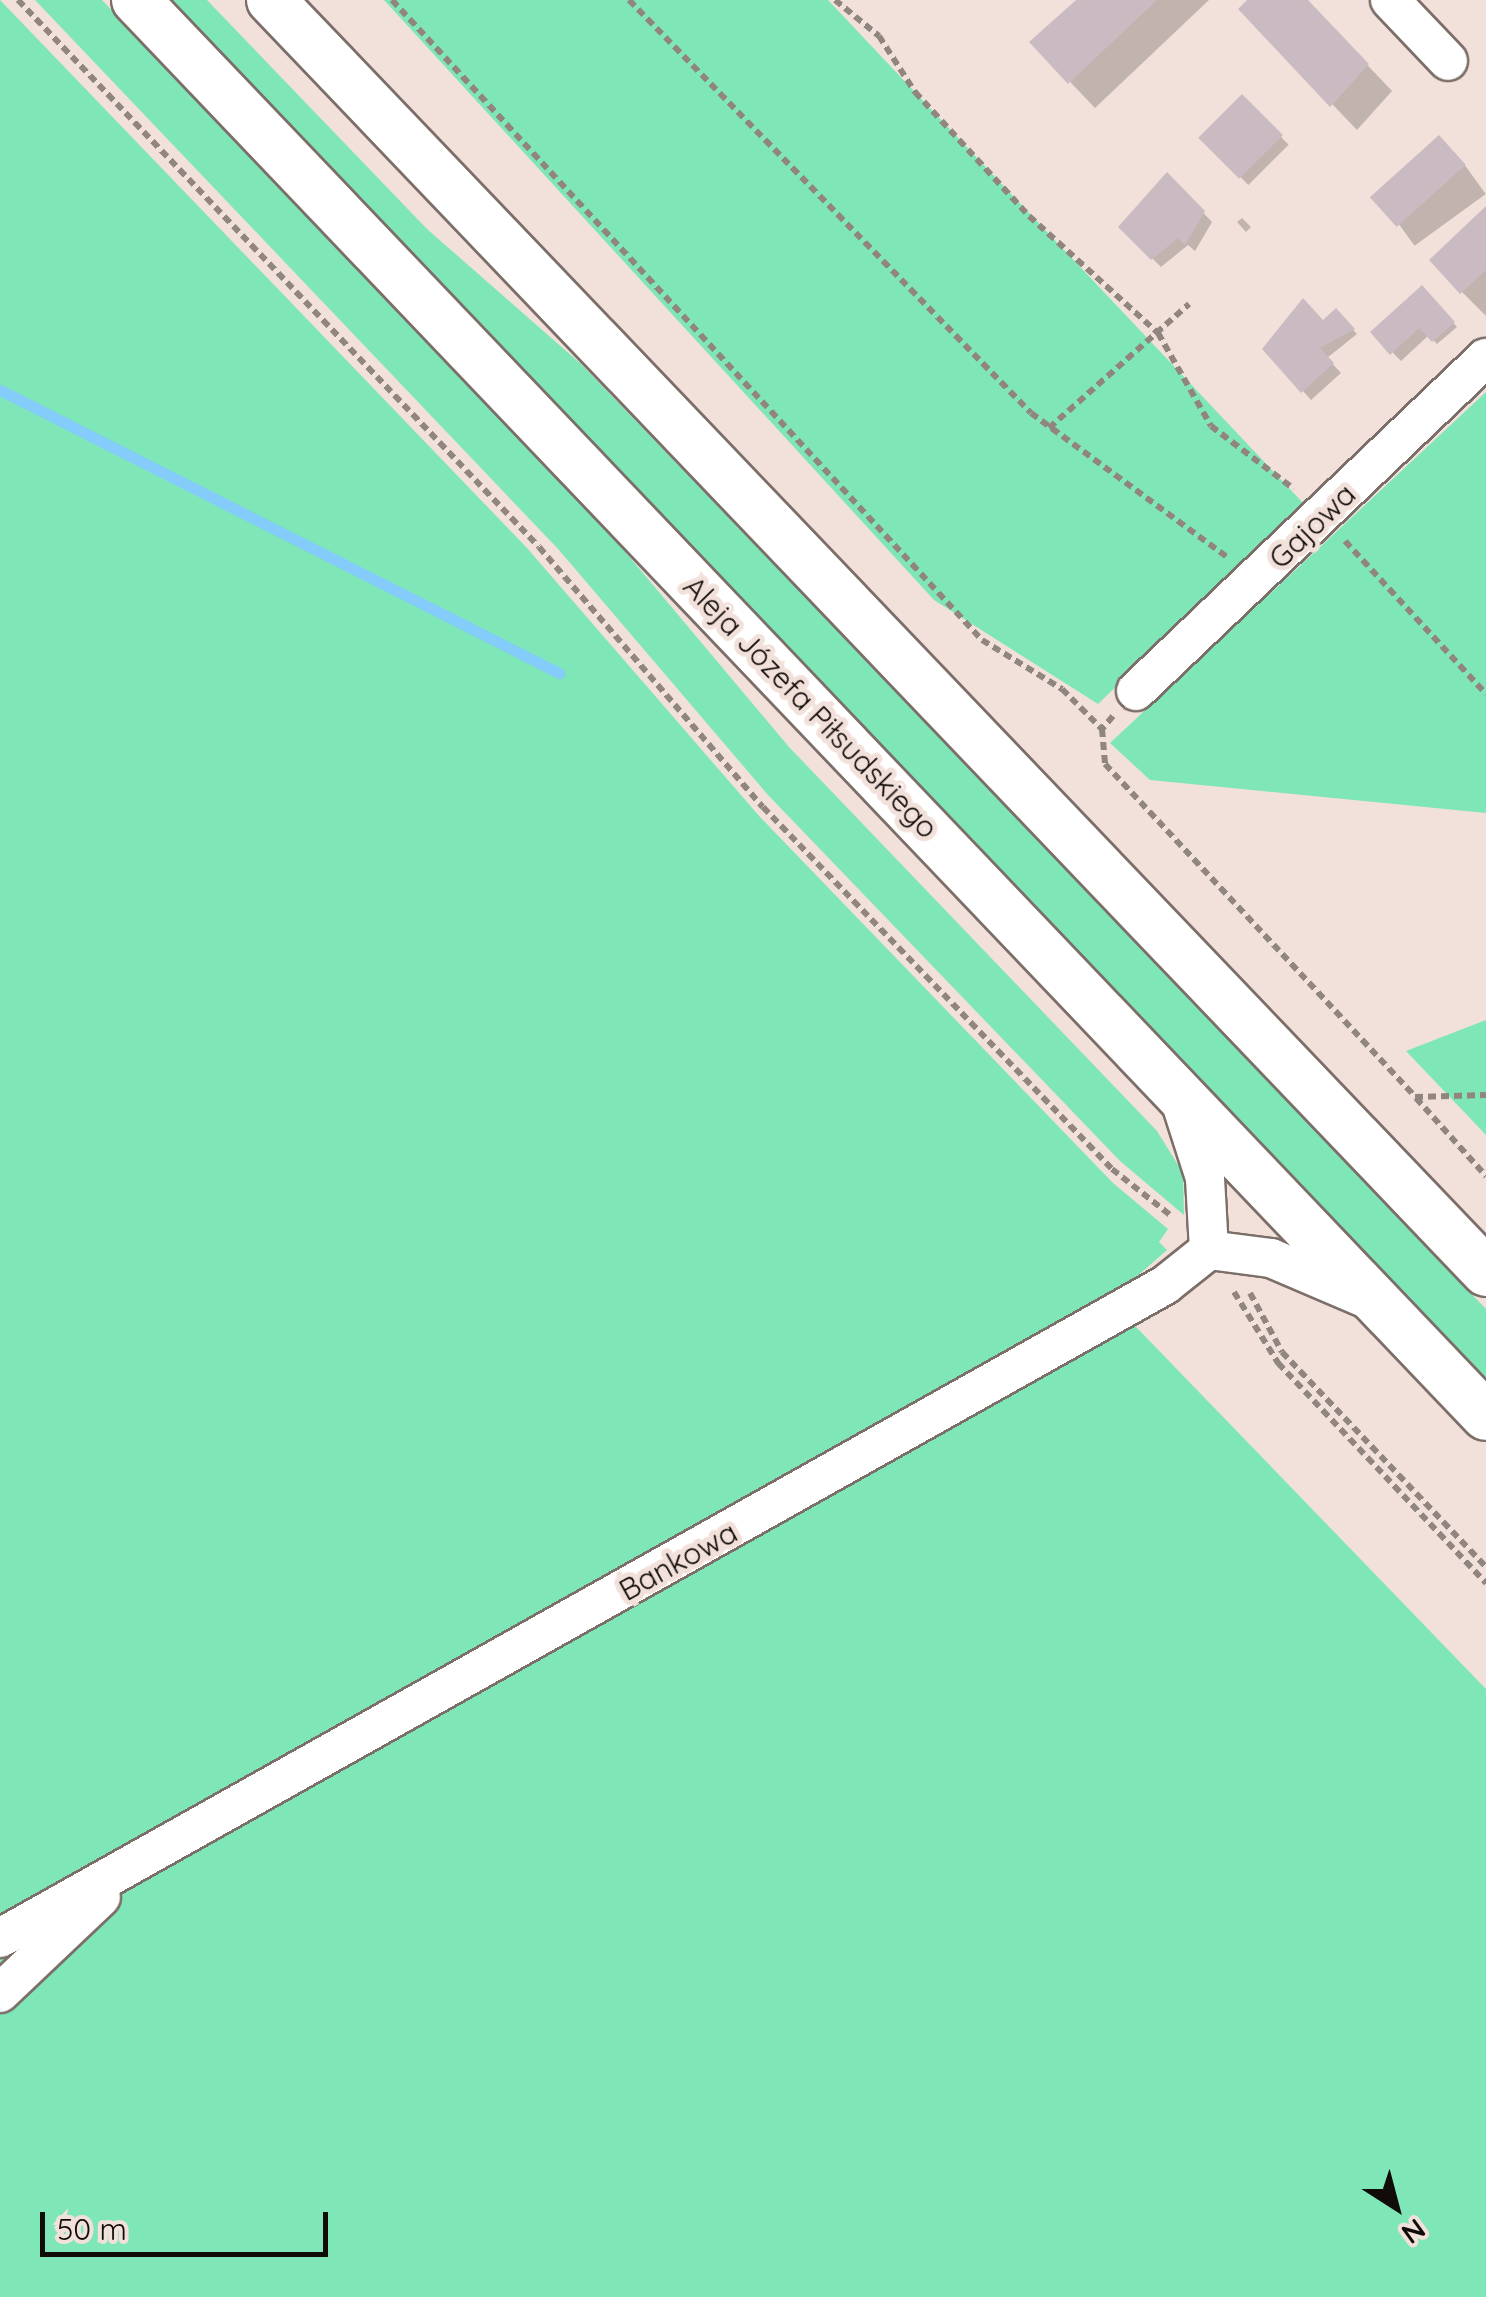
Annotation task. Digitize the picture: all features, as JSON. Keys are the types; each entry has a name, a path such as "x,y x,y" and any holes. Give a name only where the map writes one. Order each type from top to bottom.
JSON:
{"main road":[{"name":"Aleja Józefa Piłsudskiego","path":"136,0 1486,1416"},
{"path":"271,0 1486,1272"}],"street":[{"path":"1390,0 1448,61"},
{"name":"Gajowa","path":"1136,691 1486,358"},
{"path":"1176,1089 1205,1178 1202,1256 1271,1258 1383,1306"},
{"name":"Bankowa","path":"0,1938 1106,1324 1202,1256"},
{"name":"Bankowa","path":"0,1993 139,1861"}],"path":[{"path":"18,0 539,547 763,807 1112,1169 1167,1213 1246,1303 1278,1363 1486,1583"},
{"path":"392,0 982,640 1062,688 1102,728 1105,764 1486,1176"},
{"path":"629,0 1049,428 1204,534 1252,583"},
{"path":"834,0 879,36 915,92 1028,216 1158,334 1212,426 1267,462 1486,694"},
{"path":"1049,428 1189,304"},
{"path":"1102,728 1136,691"},
{"path":"1415,1097 1486,1095"},
{"path":"1167,1213 1169,1234 1256,1299 1282,1352 1486,1567"}],"green space":[{"path":"0,0 527,548 760,817 1113,1183 1168,1229 1159,1242 1167,1250 1110,1300 1486,1689 1486,2297 0,2297"},
{"path":"35,0 102,0 596,517 789,747 1157,1131 1183,1173 1184,1215 1120,1161 768,795 559,550"},
{"path":"168,0 207,0 427,229 581,364 818,610 1486,1309 1486,1378"},
{"path":"384,0 828,0 1305,505 1098,704 934,600"},
{"path":"1486,392 1486,813 1150,780 1110,743"},
{"path":"1486,1020 1486,1135 1406,1051"}],"building":[{"path":"1076,0 1157,0 1068,84 1029,42"},
{"path":"1247,0 1308,0 1369,64 1330,107 1238,9"},
{"path":"1242,94 1283,135 1239,179 1198,138"},
{"path":"1439,135 1466,165 1397,227 1370,197"},
{"path":"1167,172 1205,211 1185,245 1178,238 1151,260 1118,227"},
{"path":"1486,206 1486,270 1460,294 1429,260"},
{"path":"1422,285 1455,322 1432,342 1419,328 1390,355 1370,332"},
{"path":"1303,298 1323,320 1336,308 1355,329 1320,348 1334,363 1301,393 1262,349"}],"waterway":[{"path":"0,390 559,673"}]}
